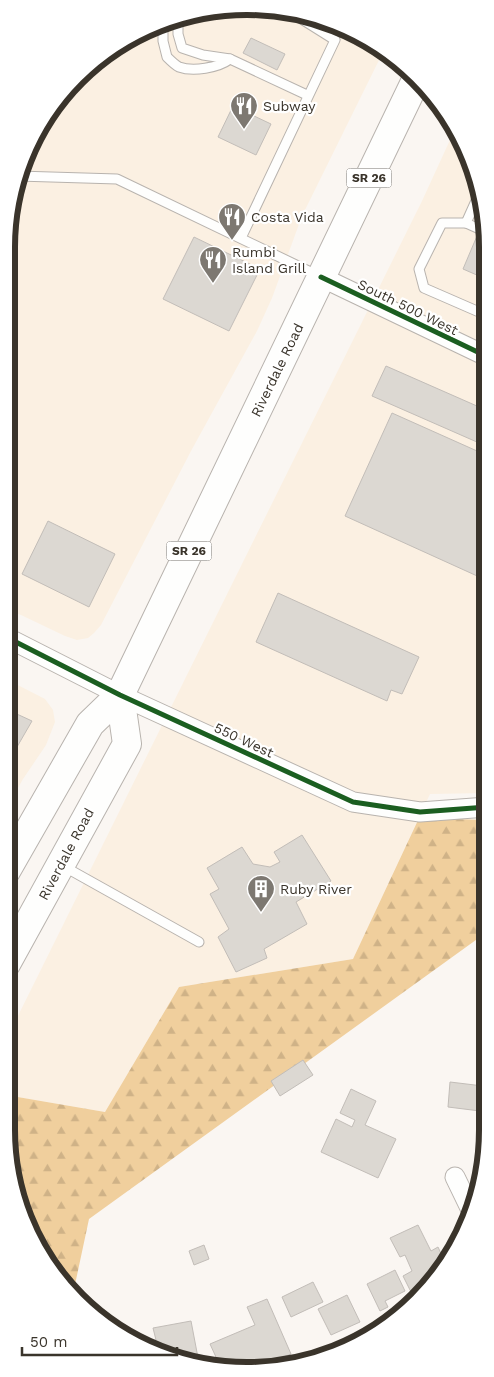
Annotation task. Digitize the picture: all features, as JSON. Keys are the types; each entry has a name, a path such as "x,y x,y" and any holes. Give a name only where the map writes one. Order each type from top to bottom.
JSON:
{"main road":[{"name":"Riverdale Road","path":"15,948 127,744 120,695 413,86"},
{"name":"SR 26","path":"15,854 90,724 120,695"}],"street":[{"name":"South 500 West","path":"321,277 479,353"},
{"name":"550 West","path":"15,642 120,695 353,802 420,812 479,808"},
{"path":"455,1177 468,1203"}],"lane":[{"path":"241,238 307,95 335,40 309,23"},
{"path":"178,25 182,48 230,59 307,95"},
{"path":"163,31 166,57 179,67 202,69 223,64 230,59"},
{"path":"26,176 117,179 321,277"},
{"path":"466,223 475,203"},
{"path":"479,229 466,223 442,223 419,269 424,288 479,312"},
{"path":"61,864 198,942"}],"shaded area":[{"path":"232,15 262,15 292,19 322,27 350,39 376,54 380,57 302,216 272,298 257,331 191,451 101,625 88,638 77,640 15,613 15,232 19,202 27,172 39,144 54,118 83,83 118,54 144,39 172,27 202,19"},
{"path":"451,137 467,172 475,202 479,232 479,793 430,794 353,959 179,987 105,1112 15,1097 15,1022 422,201"},
{"path":"15,684 45,699 53,710 55,722 46,745 15,793"}],"green space":[{"path":"419,818 479,820 479,938 89,1219 75,1285 46,1246 27,1205 19,1175 15,1145 15,1097 105,1112 179,987 353,959"}],"building":[{"path":"251,38 285,54 277,70 243,53"},
{"name":"Subway","path":"233,106 271,124 256,155 218,137"},
{"path":"477,236 479,237 479,276 463,269"},
{"path":"194,237 260,269 229,331 163,299"},
{"path":"386,366 479,407 479,443 372,396"},
{"path":"392,413 479,452 479,577 345,516"},
{"path":"48,521 115,554 89,607 22,574"},
{"path":"278,593 419,657 402,694 391,690 387,701 256,642"},
{"path":"15,713 32,721 15,750"},
{"name":"Ruby River","path":"302,835 331,881 296,902 307,924 264,949 267,958 236,972 218,937 229,929 210,894 219,889 207,868 242,847 253,864 270,867 280,862 274,852"},
{"path":"303,1060 313,1075 280,1096 271,1081"},
{"path":"450,1082 479,1086 479,1111 448,1107"},
{"path":"351,1089 376,1101 365,1125 396,1139 378,1178 321,1152 336,1119 352,1127 355,1120 340,1113"},
{"path":"418,1225 431,1251 438,1247 442,1256 421,1283 411,1292 403,1276 412,1271 405,1255 400,1257 390,1238"},
{"path":"204,1245 209,1259 194,1265 189,1251"},
{"path":"395,1270 405,1291 385,1301 388,1307 380,1311 367,1284"},
{"path":"313,1282 323,1302 291,1317 282,1297"},
{"path":"347,1295 360,1322 331,1335 318,1309"},
{"path":"267,1299 291,1354 276,1360 262,1362 217,1360 210,1344 255,1325 247,1307"},
{"path":"191,1321 198,1357 172,1350 151,1341 156,1340 153,1328"}],"cycle path":[{"path":"321,277 479,353"},
{"path":"15,642 120,695 353,802 420,812 479,808"}],"place":[{"name":"Subway","path":"244,130"},
{"name":"Costa Vida","path":"232,241"},
{"name":"Rumbi Island Grill","path":"213,284"},
{"name":"Ruby River","path":"261,913"}]}
